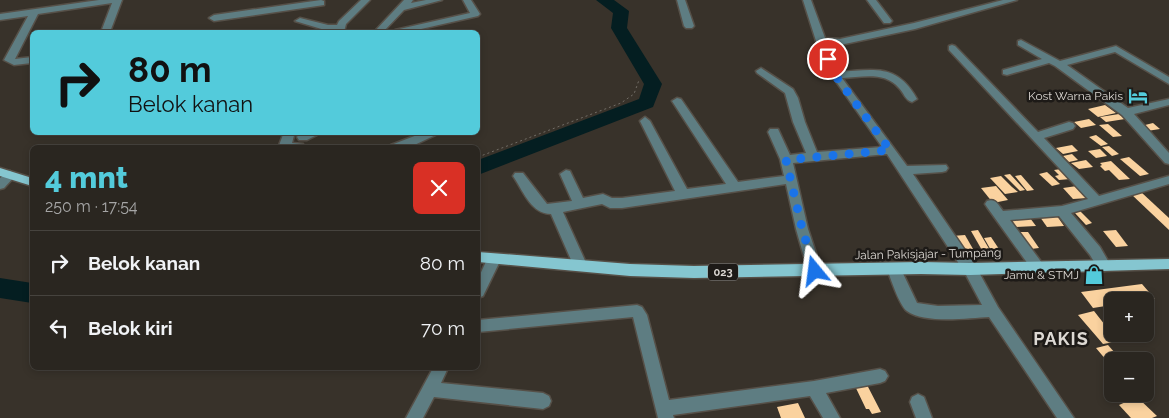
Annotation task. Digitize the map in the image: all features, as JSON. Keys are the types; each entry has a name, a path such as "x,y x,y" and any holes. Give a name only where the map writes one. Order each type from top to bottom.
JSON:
{"main road":[{"path":"5,173 30,181"},
{"name":"Jalan Pakisjajar - Tumpang","path":"480,258 630,270 970,270 1169,264"}],"street":[{"path":"0,17 114,0 118,3 107,30"},
{"path":"300,21 327,30 341,30 342,23 366,0"},
{"path":"380,30 409,0"},
{"path":"401,8 438,0"},
{"path":"407,30 475,14 467,0"},
{"path":"681,0 689,26"},
{"path":"807,0 824,50 835,75 890,150 970,270 993,311 1066,418"},
{"path":"871,0 887,20"},
{"path":"824,50 840,42 916,26 1012,0"},
{"path":"214,18 299,3 323,2"},
{"path":"300,21 323,2"},
{"path":"299,3 300,21"},
{"path":"30,60 11,62 9,60 34,12"},
{"path":"1021,43 1055,62 1126,112 1169,160"},
{"path":"952,48 1096,201"},
{"path":"1007,72 1116,49 1169,81"},
{"path":"761,70 789,91 813,156"},
{"path":"835,75 888,74 905,86 912,99"},
{"path":"677,101 735,186"},
{"path":"1126,112 1169,102"},
{"path":"645,121 683,194"},
{"path":"1036,136 1069,126"},
{"path":"774,132 786,160 815,271"},
{"path":"301,141 314,135"},
{"path":"403,145 430,135"},
{"path":"786,160 890,150"},
{"path":"904,171 942,168"},
{"path":"0,185 5,173"},
{"path":"566,174 579,203"},
{"path":"519,176 540,206 545,209 555,209 603,198 610,203 622,204 790,178"},
{"path":"1001,216 1062,211 1169,180"},
{"path":"991,204 1038,267"},
{"path":"555,209 580,265"},
{"path":"1062,211 1095,251 1104,266"},
{"path":"480,288 494,259"},
{"path":"894,269 910,303 916,310 937,312 993,311"},
{"path":"480,326 637,311 640,315 665,414 880,376"},
{"path":"414,418 440,370"},
{"path":"814,388 832,418"},
{"path":"431,389 543,401"},
{"path":"918,402 924,418"}],"path":[{"path":"480,156 621,102 636,94 639,90 639,80"}],"building":[{"path":"1105,105 1116,113 1098,117 1088,109"},
{"path":"1119,114 1125,119 1106,122 1100,117"},
{"path":"1089,119 1096,125 1081,128 1074,122"},
{"path":"1153,123 1160,129 1147,131 1141,126"},
{"path":"1108,124 1122,136 1113,137 1099,125"},
{"path":"1096,135 1108,144 1101,146 1089,137"},
{"path":"1072,145 1078,151 1063,154 1056,148"},
{"path":"1109,146 1119,154 1112,156 1102,147"},
{"path":"1100,149 1107,156 1096,158 1088,151"},
{"path":"1072,154 1078,160 1069,162 1063,156"},
{"path":"1129,157 1149,174 1140,176 1120,159"},
{"path":"1086,160 1093,167 1079,169 1071,163"},
{"path":"1111,161 1130,179 1119,180 1109,170 1105,171 1100,166 1102,165 1100,163"},
{"path":"1061,169 1070,179 1059,180 1055,176 1059,175 1054,170"},
{"path":"1047,172 1060,184 1052,186 1039,174"},
{"path":"1010,174 1025,190 1020,191 1004,175"},
{"path":"1021,175 1034,190 1027,191 1015,176"},
{"path":"1001,176 1018,192 1005,194 990,178"},
{"path":"996,186 1008,200 993,203 981,188"},
{"path":"1077,186 1088,198 1073,199 1063,188"},
{"path":"1141,192 1169,218 1169,230 1131,194"},
{"path":"1080,211 1092,223 1086,225 1074,212"},
{"path":"1057,216 1064,226 1047,227 1040,217"},
{"path":"1009,218 1030,218 1036,226 1014,227"},
{"path":"978,230 991,252 983,252 971,231"},
{"path":"1116,230 1128,246 1116,247 1103,231"},
{"path":"1020,232 1028,232 1039,248 1031,249"},
{"path":"965,235 973,249 960,250 952,236"},
{"path":"991,237 1001,252 992,252 984,238"},
{"path":"1142,284 1149,292 1104,292 1104,306 1093,308 1081,292"},
{"path":"1094,311 1104,324 1104,342 1114,342 1103,344 1078,315"},
{"path":"1108,345 1114,352 1104,352 1104,358 1096,348"},
{"path":"865,381 881,412 872,414 869,409 866,409 854,384"},
{"path":"1126,402 1142,402 1157,416 1152,418 1131,418 1119,405"},
{"path":"798,403 805,418 781,418 777,407"}],"waterway":[{"path":"480,167 647,103 653,84 619,28 621,11 604,0"},
{"path":"0,288 30,293"}],"place":[{"name":"Kost Warna Pakis","path":"1138,96"},
{"name":"Jamu & STMJ","path":"1094,275"}],"district":[{"name":"PAKIS","path":"1061,338"}],"route":[{"path":"815,271 802,228 786,160 890,150 835,75 828,64 828,59"}]}
